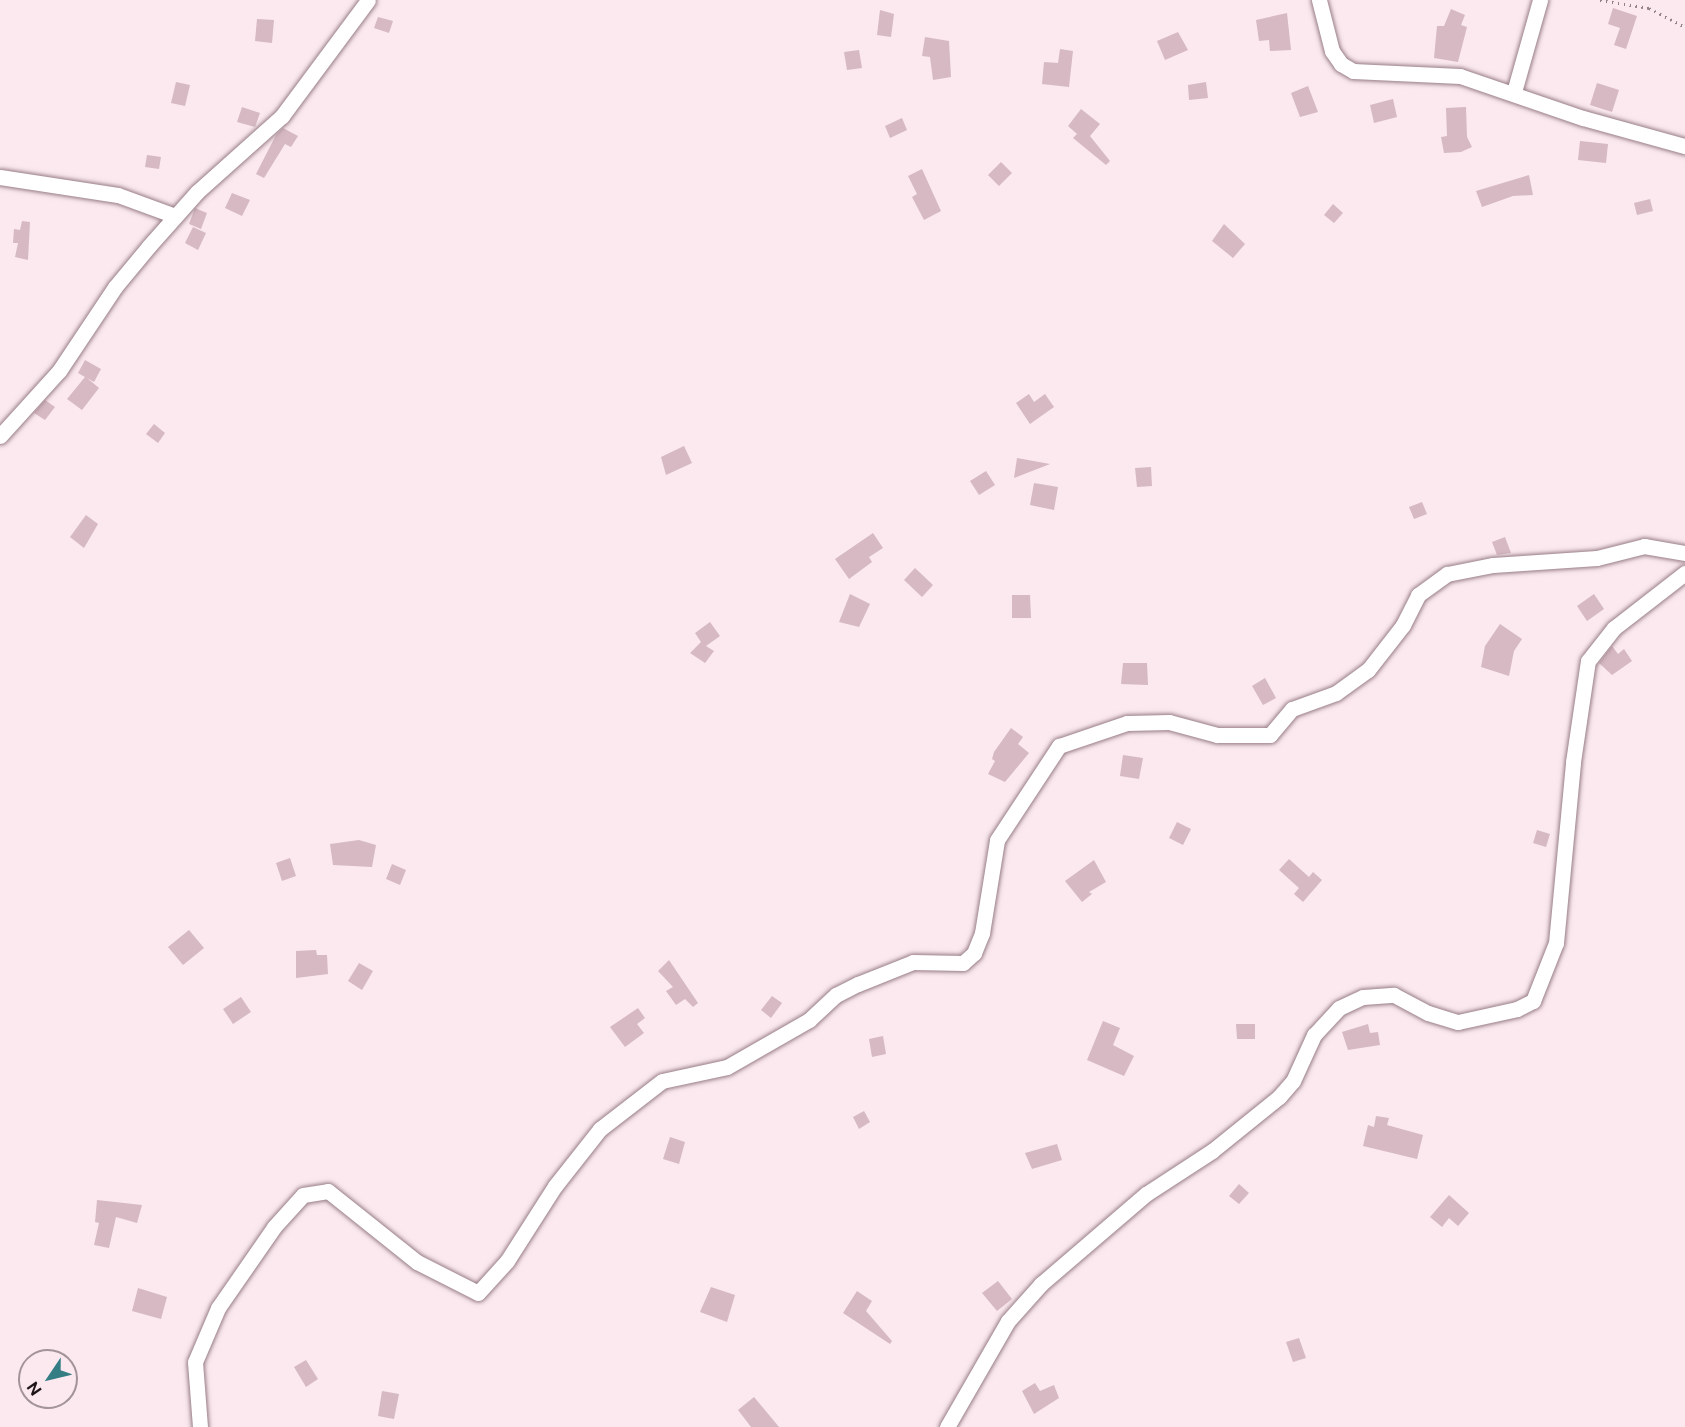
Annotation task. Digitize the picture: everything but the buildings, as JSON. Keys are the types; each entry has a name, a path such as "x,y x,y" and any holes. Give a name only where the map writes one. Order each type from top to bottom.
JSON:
{"street":[{"path":"0,436 59,371 115,286 175,216 282,116 368,0"},
{"path":"1319,0 1332,51 1346,68 1450,74 1514,92 1583,118 1685,146"},
{"path":"1514,92 1540,0"},
{"path":"0,177 118,195 175,216"},
{"path":"200,1427 195,1362 218,1308 274,1227 303,1195 328,1191 417,1262 478,1293 507,1261 555,1186 600,1130 662,1082 727,1067 809,1020 836,995 858,984 913,962 963,963 974,953 982,933 997,840 1059,746 1127,723 1169,722 1217,735 1270,735 1292,709 1336,693 1368,670 1404,625 1418,594 1447,574 1492,565 1597,558 1644,546 1685,553"},
{"path":"947,1427 1008,1321 1041,1284 1146,1194 1212,1150 1279,1097 1293,1081 1314,1035 1339,1008 1363,997 1394,995 1436,1016 1458,1022 1517,1009 1533,1001 1556,943 1573,762 1588,661 1614,628 1685,573"}],"path":[{"path":"1600,0 1650,8 1685,27"}]}
